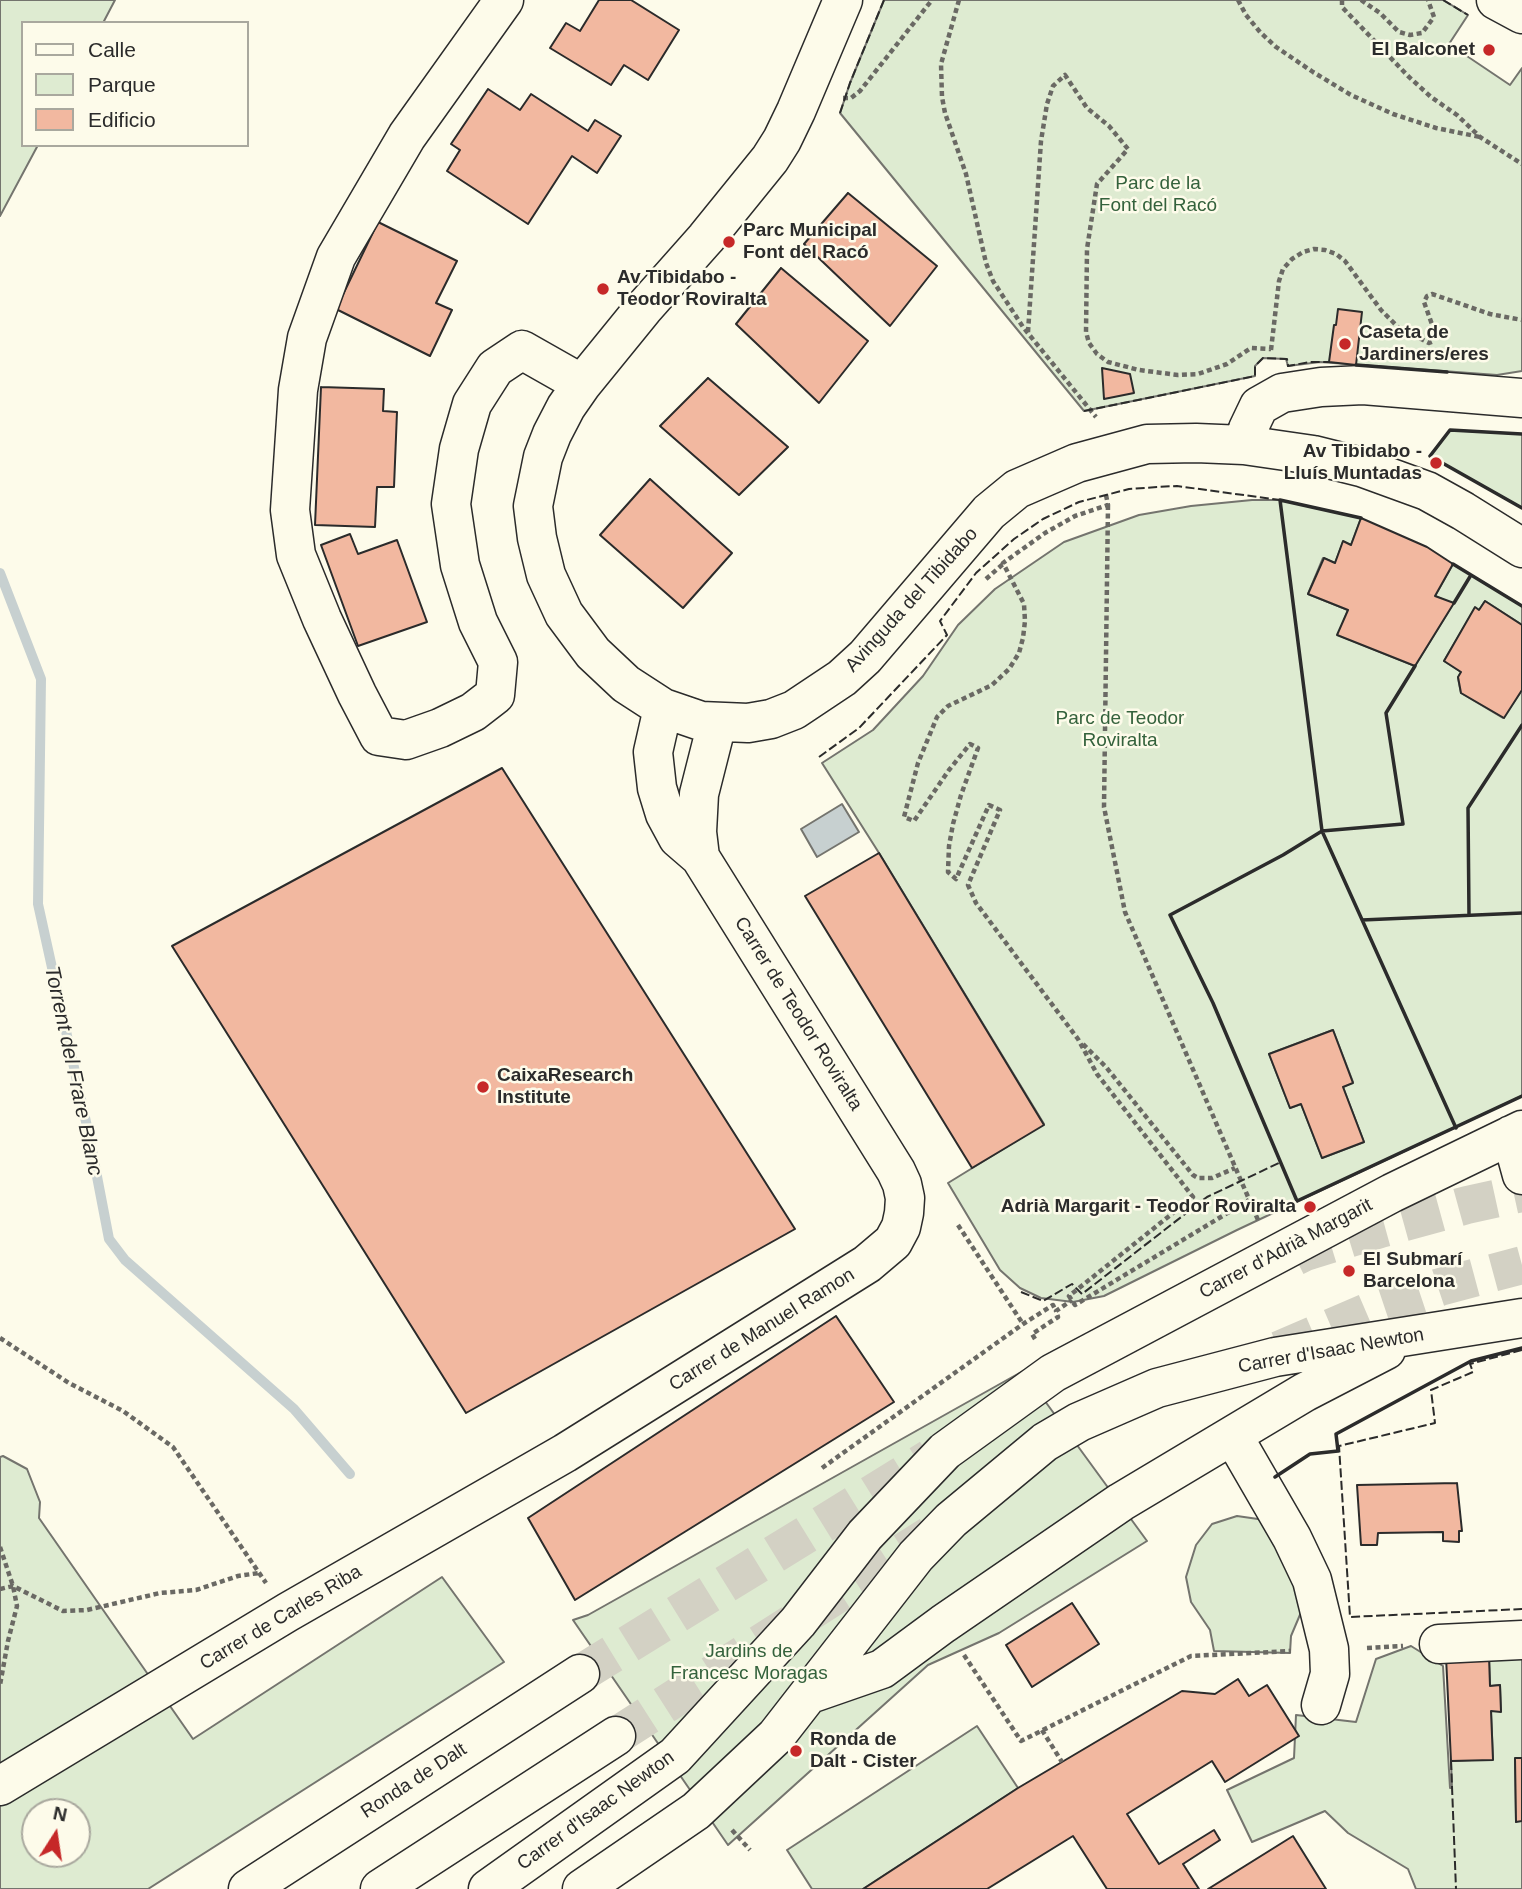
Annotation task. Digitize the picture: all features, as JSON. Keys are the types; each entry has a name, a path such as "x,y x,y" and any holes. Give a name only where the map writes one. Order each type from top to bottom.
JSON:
{"main road":[{"path":"504,0 407,136 336,257 307,338 298,390 289,510 296,555 322,619 379,736 406,740 440,728 473,712 495,695 498,662 478,622 460,565 451,504 459,449 472,404 495,368 522,349 582,384"},
{"name":"Avinguda del Tibidabo","path":"843,0 796,111 770,159 582,384 552,433 543,457 533,506 546,575 564,614 593,653 626,684 663,708 682,716 717,723 748,723 771,719 794,710 842,678 865,657 989,512 1017,489 1077,463 1147,444 1244,445 1313,455 1361,467 1427,491 1522,548"},
{"path":"1496,0 1522,14"},
{"path":"1244,445 1259,406 1282,393 1363,385 1522,398"},
{"name":"Carrer de Teodor Roviralta","path":"663,708 653,752 657,788 671,826 678,838 700,857 896,1171"},
{"name":"Carrer de Teodor Roviralta","path":"700,857 697,832 699,794 717,723"},
{"path":"1516,1132 1522,1175"},
{"name":"Carrer d'Adrià Margarit","path":"1045,1357 1516,1132"},
{"name":"Carrer de Manuel Ramon","path":"565,1453 881,1254 893,1242 901,1227 904,1213 903,1191 896,1171"},
{"name":"Carrer d'Isaac Newton","path":"582,1889 696,1811 776,1736 916,1556 951,1520 1045,1442 1079,1422 1157,1388 1275,1357 1522,1318"},
{"path":"810,1694 882,1669 1121,1502 1305,1392 1417,1335"},
{"name":"Carrer d'Isaac Newton","path":"499,1886 675,1756 798,1622 865,1535 945,1451 1045,1357"},
{"path":"1233,1436 1292,1538 1312,1580 1329,1649 1330,1674 1321,1704"},
{"name":"Carrer de Carles Riba","path":"0,1786 288,1612 565,1453"},
{"path":"1439,1644 1522,1640"},
{"name":"Ronda de Dalt","path":"248,1889 580,1674"},
{"path":"380,1889 616,1736"}],"path":[{"path":"851,98 860,91 932,0"},
{"path":"959,0 941,64 940,80 944,105 966,174 986,263 993,281 1028,332 1096,416"},
{"path":"1238,0 1246,15 1276,47 1351,95 1393,114 1436,128 1480,137"},
{"path":"1342,0 1342,7 1431,97 1457,115 1480,137 1522,164"},
{"path":"1361,0 1380,13 1399,32 1410,35 1422,33 1434,17 1428,0"},
{"path":"1028,332 1041,141 1053,86 1065,75 1087,108 1109,126 1128,149 1097,184 1087,249 1086,332 1089,343 1097,354 1108,362 1139,370 1178,375 1198,374 1220,367 1251,348 1271,349"},
{"path":"1270,358 1279,281 1283,269 1303,251 1314,249 1336,254 1345,261 1381,310 1399,328 1429,343 1434,341 1434,336 1424,302 1427,296 1432,294 1490,314 1522,320"},
{"path":"1103,488 1108,505 1104,807 1125,912 1262,1229"},
{"path":"1108,505 1075,516 1045,533 1003,563 1024,604 1025,621 1019,653 1009,669 992,685 948,706 937,717 918,763 904,817 914,821 970,744 978,748 956,814 949,845 948,872 956,879 989,805 1000,810 968,885 976,902 1077,1039 1097,1074 1193,1197 1069,1296 1075,1306 1249,1199"},
{"path":"1077,1039 1106,1067 1193,1175 1198,1178 1212,1178 1235,1168"},
{"path":"958,1225 1023,1324"},
{"path":"1056,1311 1072,1300"},
{"path":"822,1468 1053,1305 1058,1317 1032,1334 1045,1357"},
{"path":"0,1338 69,1383 123,1411 173,1447 274,1593"},
{"path":"0,1547 17,1606 0,1685"},
{"path":"0,1589 13,1586 63,1611 87,1610 160,1593 196,1590 238,1576 259,1573"},
{"path":"964,1655 1021,1741 1191,1656"},
{"path":"1042,1730 1062,1762"}],"green space":[{"path":"0,0 115,0 104,21 21,21 21,147 37,147 0,216"},
{"name":"Parc de la Font del Racó","path":"884,0 1443,0 1468,15 1449,44 1510,85 1522,68 1522,371 1497,375 1320,362 1288,366 1286,359 1263,358 1255,366 1255,376 1084,411 840,113"},
{"path":"1450,430 1522,434 1522,508 1430,456"},
{"name":"Parc de Teodor Roviralta","path":"1280,500 1361,518 1351,545 1343,542 1335,563 1323,558 1308,594 1348,610 1338,635 1415,666 1453,604 1435,596 1453,564 1522,606 1522,625 1485,601 1479,610 1475,608 1444,661 1461,672 1458,678 1461,693 1503,718 1522,690 1522,1096 1237,1230 1104,1296 1073,1302 1041,1298 1020,1288 1000,1270 948,1183 1044,1124 822,763 873,730 923,676 958,625 995,589 1064,542 1139,515 1191,506","holes":["1333,1030 1353,1082 1343,1087 1364,1142 1322,1158 1301,1104 1290,1108 1269,1054"]},
{"name":"Jardins de Francesc Moragas","path":"1023,1371 1147,1541 999,1633 928,1665 728,1845 573,1620 588,1615"},
{"path":"3,1456 27,1469 40,1502 39,1518 193,1739 442,1577 504,1662 148,1889 0,1889 0,1457"},
{"path":"1237,1516 1258,1519 1276,1530 1302,1610 1291,1636 1290,1653 1214,1651 1210,1630 1191,1602 1186,1577 1196,1545 1212,1524"},
{"path":"1411,1646 1443,1666 1450,1788 1451,1761 1493,1759 1491,1711 1501,1711 1500,1685 1490,1686 1489,1656 1522,1655 1522,1758 1515,1759 1516,1821 1522,1821 1522,1889 1416,1889 1408,1869 1348,1833 1325,1811 1252,1842 1227,1790 1294,1758 1296,1715 1356,1722 1376,1659"},
{"path":"977,1726 1018,1788 863,1889 812,1889 787,1850"}],"shaded area":[{"path":"842,804 859,832 817,857 801,829"}],"building":[{"path":"599,0 631,0 679,30 648,80 624,65 611,85 550,48 566,23 580,31"},
{"path":"488,89 520,110 531,94 588,131 595,120 621,136 597,173 572,156 528,224 447,171 460,150 451,144"},
{"path":"848,193 937,266 890,326 804,244"},
{"path":"378,222 457,261 436,303 452,310 430,356 336,309"},
{"path":"781,268 868,341 819,403 736,324"},
{"name":"Caseta de Jardiners/eres","path":"1338,309 1362,312 1356,365 1329,362"},
{"path":"1102,368 1130,374 1134,393 1104,399"},
{"path":"708,378 788,447 739,495 660,426"},
{"path":"321,387 384,389 383,411 397,412 394,487 377,487 375,527 315,525"},
{"path":"650,479 732,553 683,608 600,535"},
{"path":"1361,518 1427,547 1453,564 1435,596 1454,603 1415,666 1337,635 1348,610 1308,594 1324,558 1335,563 1343,541 1351,545"},
{"path":"350,534 358,554 397,540 427,622 358,646 321,545"},
{"path":"1485,601 1522,625 1522,690 1504,718 1461,693 1458,677 1461,672 1444,661 1475,607 1479,610"},
{"name":"CaixaResearch Institute","path":"502,768 795,1229 466,1413 172,946"},
{"path":"879,853 1044,1125 972,1168 805,896"},
{"path":"1333,1030 1353,1083 1343,1087 1364,1142 1322,1158 1301,1104 1290,1108 1269,1054"},
{"path":"836,1316 894,1402 575,1600 528,1518"},
{"path":"1457,1483 1462,1531 1459,1531 1459,1542 1443,1541 1443,1532 1378,1533 1377,1545 1361,1545 1357,1485"},
{"path":"1072,1603 1099,1644 1032,1687 1006,1645"},
{"path":"1489,1656 1490,1686 1500,1685 1501,1712 1491,1711 1493,1760 1451,1761 1446,1657"},
{"path":"1238,1679 1249,1696 1267,1685 1299,1736 1225,1782 1212,1761 1127,1814 1159,1864 1214,1830 1220,1840 1183,1864 1199,1889 1107,1889 1073,1836 987,1889 863,1889 1018,1788 1182,1691 1215,1694"},
{"path":"1515,1758 1522,1758 1522,1821 1516,1822"},
{"path":"1293,1836 1326,1889 1208,1889"}],"waterway":[{"name":"Torrent del Frare Blanc","path":"0,573 41,679 38,904 109,1239 125,1260 294,1409 350,1474"}],"tunnel":[{"path":"1295,1257 1380,1229 1522,1193"},
{"path":"1279,1350 1377,1308 1440,1287 1522,1265"},
{"path":"580,1674 930,1458"},
{"path":"616,1736 930,1535"}],"fence":[{"path":"840,113 884,0"},
{"path":"1443,0 1468,15"},
{"path":"1084,411 1255,376 1255,366 1263,358 1287,359 1288,366 1329,362"},
{"path":"819,757 859,728 947,635 940,621 976,573 1014,539 1043,519 1079,502 1129,489 1177,486 1280,500"},
{"path":"1021,1292 1043,1301 1072,1284 1082,1294 1207,1197 1281,1162"},
{"path":"1522,1350 1470,1364 1473,1372 1431,1390 1435,1423 1339,1446 1350,1617 1522,1609"},
{"path":"1451,1761 1456,1889"}],"wall":[{"path":"1356,365 1447,372"},
{"path":"1522,434 1450,430 1430,456 1522,508"},
{"path":"1361,518 1280,500 1322,831 1456,1128"},
{"path":"1453,564 1522,606"},
{"path":"1454,603 1471,575"},
{"path":"1415,666 1386,713 1403,824 1322,831 1283,855 1170,915 1213,1003 1297,1201 1522,1096"},
{"path":"1469,915 1468,808 1522,725"},
{"path":"1362,920 1522,913"},
{"path":"1275,1477 1310,1454 1338,1451 1336,1434 1471,1361 1522,1348"}],"place":[{"name":"El Balconet","path":"1489,50"},
{"name":"Parc Municipal Font del Racó","path":"729,242"},
{"name":"Av Tibidabo - Teodor Roviralta","path":"603,289"},
{"name":"Caseta de Jardiners/eres","path":"1345,344"},
{"name":"Av Tibidabo - Lluís Muntadas","path":"1436,463"},
{"name":"CaixaResearch Institute","path":"483,1087"},
{"name":"Adrià Margarit - Teodor Roviralta","path":"1310,1207"},
{"name":"El Submarí Barcelona","path":"1349,1271"},
{"name":"Ronda de Dalt - Cister","path":"796,1751"}]}
